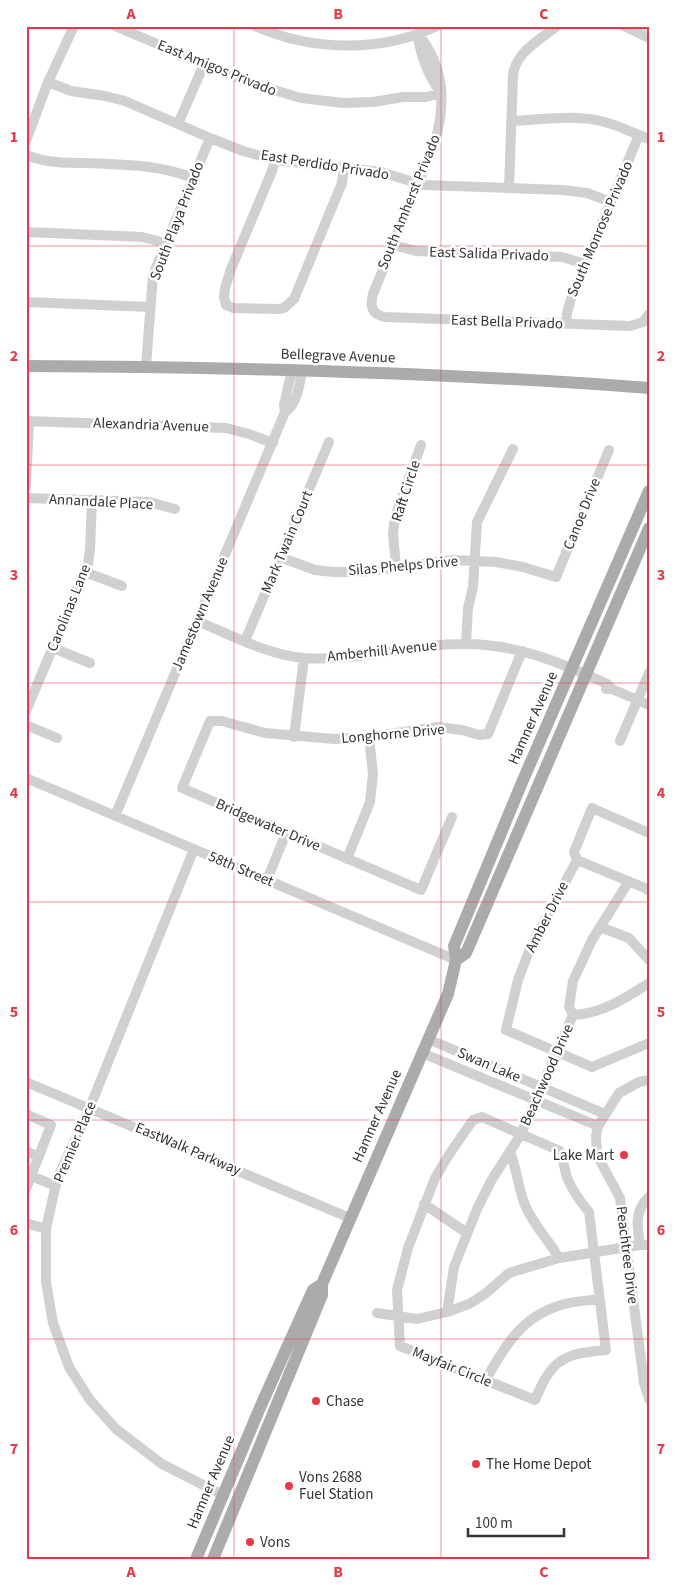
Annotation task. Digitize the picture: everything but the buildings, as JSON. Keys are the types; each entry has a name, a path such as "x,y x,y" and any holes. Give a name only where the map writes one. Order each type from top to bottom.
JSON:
{"main road":[{"name":"Bellegrave Avenue","path":"26,366 146,366 297,371 571,382 649,388"},
{"name":"Hamner Avenue","path":"213,1559 322,1295 322,1284 448,994 456,960 454,946 523,780 649,491"},
{"name":"Hamner Avenue","path":"456,960 466,953 649,528"},
{"name":"Hamner Avenue","path":"196,1559 262,1403 313,1290 322,1284"},
{"path":"296,1358 293,1348 309,1311 309,1300"}],"street":[{"path":"26,141 48,82 74,26"},
{"name":"East Amigos Privado","path":"115,26 260,87 314,101 343,103 373,102 403,98 426,98 441,93"},
{"path":"255,26 294,39 346,45 386,42 417,30 437,26"},
{"path":"509,188 515,64 521,55 558,26"},
{"path":"624,26 649,38"},
{"name":"South Amherst Privado","path":"372,310 373,294 436,142 438,131 441,76 429,46 417,30"},
{"path":"178,124 204,64"},
{"name":"East Perdido Privado","path":"48,82 71,91 125,101 243,151 275,160 381,172 418,184 575,191 611,202"},
{"path":"511,121 589,119 610,123 644,137"},
{"name":"South Monrose Privado","path":"566,324 570,303 585,264 611,202 644,137"},
{"name":"South Playa Privado","path":"146,366 153,275 210,138"},
{"path":"26,154 49,162 150,166 171,170 193,178"},
{"path":"275,160 227,279 224,293 226,305 238,309 284,308 294,299 342,183 344,168"},
{"path":"26,232 142,237 166,244"},
{"name":"East Salida Privado","path":"393,245 416,251 562,257 585,264"},
{"path":"26,302 150,307"},
{"name":"East Bella Privado","path":"372,310 385,317 630,326 646,318"},
{"name":"Jamestown Avenue","path":"115,816 273,443 285,412 284,405 297,371"},
{"path":"26,486 27,421"},
{"name":"Alexandria Avenue","path":"27,421 226,428 273,443"},
{"name":"Mark Twain Court","path":"245,641 328,442"},
{"name":"Raft Circle","path":"396,567 393,533 395,518 421,445"},
{"path":"466,644 477,522 513,449"},
{"name":"Canoe Drive","path":"556,577 609,450"},
{"name":"Annandale Place","path":"26,498 149,502 175,509"},
{"name":"Carolinas Lane","path":"26,711 85,572 90,550 92,500"},
{"name":"Silas Phelps Drive","path":"280,557 315,570 333,572 362,572 453,560 496,562 523,567 556,577"},
{"path":"85,572 122,586"},
{"name":"Amberhill Avenue","path":"197,621 245,641 304,658 354,657 412,648 466,644 505,647 540,658 554,660 605,689 612,689 649,705"},
{"path":"53,648 90,663"},
{"name":"Longhorne Drive","path":"210,721 222,720 265,733 334,739 368,737 438,727 462,730 479,735 488,734 522,651"},
{"path":"294,736 304,658"},
{"path":"620,741 649,673"},
{"name":"Bridgewater Drive","path":"210,721 182,788 421,890 452,817"},
{"path":"26,725 57,738"},
{"path":"347,859 370,802 373,774 368,737"},
{"name":"58th Street","path":"26,778 456,960"},
{"name":"Amber Drive","path":"557,1052 506,1030 518,980 531,946 577,860 574,852 592,808 649,833"},
{"path":"267,880 286,833"},
{"name":"Premier Place","path":"194,849 90,1107 56,1186 46,1229 46,1282 53,1323 69,1367 90,1400 116,1429 162,1464 223,1494"},
{"path":"577,860 649,891"},
{"name":"Beachwood Drive","path":"447,1312 454,1268 466,1233 492,1181 521,1134 557,1052 573,1014 569,1007 573,981 600,927 629,882"},
{"path":"600,927 628,938 649,960"},
{"path":"573,1014 587,1014 602,1008 624,999 649,983"},
{"name":"Swan Lake","path":"428,1040 605,1114"},
{"path":"557,1052 592,1067 649,1043"},
{"name":"Swan Lake","path":"422,1053 598,1126"},
{"name":"Peachtree Drive","path":"649,1080 640,1082 619,1093 598,1126 597,1155 620,1198 649,1400"},
{"name":"EastWalk Parkway","path":"26,1082 90,1107 350,1218"},
{"path":"26,1114 51,1125 26,1188"},
{"path":"398,1316 398,1290 408,1248 424,1204 435,1178 473,1120 482,1117 560,1151 564,1160 566,1174 581,1203 589,1212 600,1300 559,1305 542,1312 515,1333 503,1349 485,1381"},
{"path":"26,1152 39,1157"},
{"path":"510,1152 532,1221 550,1242 559,1258"},
{"path":"492,1181 500,1175 504,1175 512,1177 519,1185"},
{"path":"32,1176 56,1186"},
{"path":"377,1313 417,1319 447,1312 469,1304 485,1294 509,1273 559,1258 644,1245 637,1227 637,1214 649,1197"},
{"path":"424,1204 466,1233"},
{"path":"26,1223 46,1229"},
{"name":"Mayfair Circle","path":"398,1316 400,1346 535,1400 544,1378 559,1360 582,1352 606,1350 600,1300"}],"place":[{"name":"Lake Mart","path":"624,1155"},
{"name":"Chase","path":"316,1401"},
{"name":"The Home Depot","path":"476,1464"},
{"name":"Vons 2688 Fuel Station","path":"289,1486"},
{"name":"Vons","path":"250,1542"}]}
